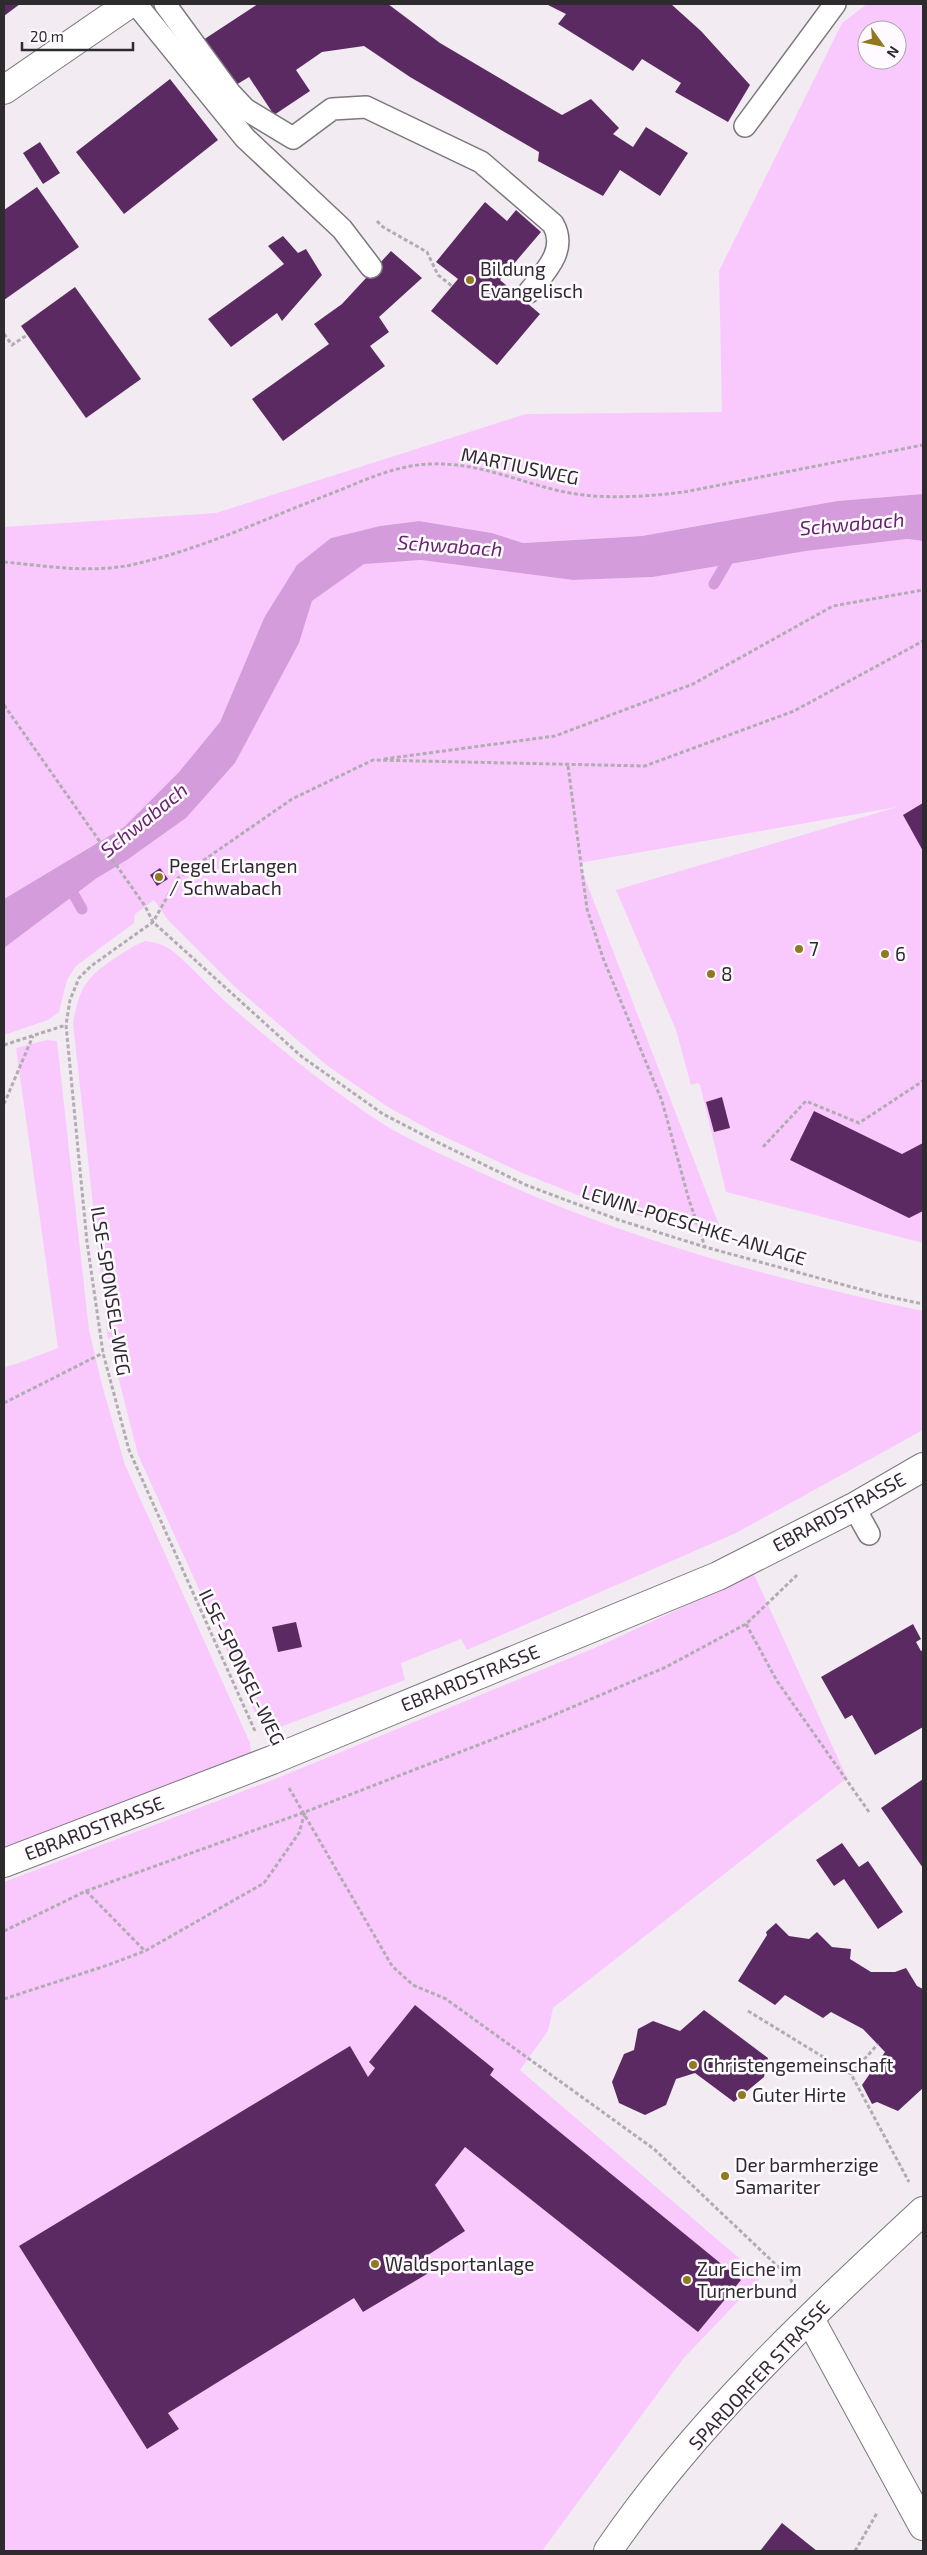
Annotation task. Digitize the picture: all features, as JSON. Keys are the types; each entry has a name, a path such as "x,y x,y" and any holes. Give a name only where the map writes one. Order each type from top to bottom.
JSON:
{"street":[{"path":"4,90 130,4"},
{"name":"EBRARDSTRASSE","path":"4,1863 272,1760 718,1576 854,1507 923,1467"},
{"name":"SPARDORFER STRASSE","path":"608,2551 635,2512 732,2397 923,2211"},
{"path":"810,2319 923,2526"}],"lane":[{"path":"136,4 245,138 342,229 371,267"},
{"path":"165,4 230,93 245,109 293,138 332,109 366,107 481,162 553,224 559,234 556,256 529,292"},
{"path":"745,126 835,4"},
{"path":"854,1507 868,1534"}],"path":[{"path":"376,220 383,227 427,252 438,275 452,286"},
{"path":"4,334 12,345 27,335"},
{"name":"MARTIUSWEG","path":"4,562 104,570 136,564 195,546 394,469 413,466 431,464 470,466 561,491 596,496 646,497 693,490 923,445"},
{"path":"153,922 178,878 292,799 373,760 555,736 693,684 833,606 923,590"},
{"path":"373,760 568,766 645,766 794,711 923,641"},
{"path":"4,705 145,906 153,922"},
{"path":"568,766 587,909 603,958 662,1101 689,1200 705,1247"},
{"name":"ILSE-SPONSEL-WEG","path":"153,922 91,966 79,978 70,1000 66,1025 87,1242 103,1353 129,1450 197,1605 256,1732 305,1812 392,1966 413,1984 446,1999 654,2149 790,2278 810,2319"},
{"name":"LEWIN-POESCHKE-ANLAGE","path":"153,922 301,1056 383,1114 526,1185 619,1220 705,1247 923,1304"},
{"path":"4,1045 66,1025"},
{"path":"4,1104 33,1036"},
{"path":"763,1147 806,1101 859,1123 923,1081"},
{"path":"4,1403 103,1353"},
{"path":"4,1930 86,1891 305,1812 535,1723 666,1667 746,1624 798,1574"},
{"path":"746,1624 777,1681 869,1812"},
{"path":"4,1999 108,1966 144,1951 264,1883 299,1833 305,1812"},
{"path":"86,1891 144,1951"},
{"path":"748,2011 851,2074 910,2184"},
{"path":"851,2074 878,2044"},
{"path":"854,2551 877,2512"}],"shaded area":[{"path":"867,4 923,4 923,494 837,501 642,536 523,543 492,533 419,521 380,526 331,538 264,618 220,722 179,772 124,827 4,899 4,527 216,513 526,414 722,412 719,271 842,23"},
{"path":"907,539 923,541 923,1243 726,1192 700,1085 698,1083 691,1085 676,1030 616,890 897,807 579,863 721,1230 620,1212 520,1172 430,1130 388,1107 329,1067 235,987 168,920 154,900 135,914 134,923 76,966 67,980 59,1012 48,1020 4,1035 4,948 97,878 127,860 186,818 235,763 299,643 312,601 364,563 421,560 573,580 653,577 806,551"},
{"path":"145,941 160,944 174,952 221,998 300,1064 357,1107 411,1140 525,1192 636,1234 750,1269 923,1311 923,1430 736,1533 467,1650 461,1639 401,1663 405,1680 267,1732 261,1726 138,1455 107,1333 73,1023 81,993 97,971"},
{"path":"46,1040 57,1041 89,1330 102,1385 125,1465 250,1743 251,1753 4,1850 4,1367 58,1348 16,1048"},
{"path":"754,1574 847,1778 553,2008 548,2031 520,2070 761,2277 683,2359 542,2551 4,2551 4,1882 270,1781 597,1647"}],"water":[{"name":"Schwabach","path":"923,494 923,541 907,539 806,551 653,577 573,580 421,560 364,564 312,601 299,643 235,763 186,818 127,860 97,878 4,948 4,899 124,827 179,772 220,722 264,618 297,565 331,538 380,526 419,521 492,533 523,543 642,536 837,501"}],"building":[{"path":"4,4 20,4 4,16"},
{"path":"258,4 388,4 440,43 562,115 591,99 619,128 613,134 633,147 646,127 688,153 660,196 620,170 603,196 538,161 539,152 410,77 364,46 322,52 296,70 310,91 274,115 249,77 231,88 200,42"},
{"path":"546,4 671,4 701,31 750,85 728,122 675,92 681,83 642,59 633,71 558,24 566,14"},
{"path":"170,79 218,140 124,214 76,152"},
{"path":"40,142 60,173 43,184 23,153"},
{"path":"37,187 79,247 4,300 4,210"},
{"path":"485,202 507,221 516,210 541,232 500,280 540,314 497,365 431,311 458,279 436,262"},
{"path":"283,236 298,253 306,249 322,275 282,321 277,313 231,347 208,319 284,264 268,246"},
{"path":"391,251 422,278 379,317 389,332 370,346 385,366 283,441 252,399 329,344 314,324 342,304"},
{"path":"75,287 141,379 86,418 21,326"},
{"path":"923,803 923,851 903,815"},
{"name":"Pegel Erlangen / Schwabach","path":"160,868 168,879 157,886 150,875"},
{"path":"722,1097 730,1128 714,1132 706,1102"},
{"path":"814,1111 902,1154 923,1143 923,1211 909,1218 790,1160"},
{"path":"296,1622 302,1647 278,1652 272,1627"},
{"path":"913,1624 921,1639 916,1642 921,1651 923,1650 923,1727 875,1755 852,1715 845,1719 821,1677"},
{"path":"923,1779 923,1868 881,1808"},
{"path":"842,1843 859,1867 868,1861 903,1912 878,1929 844,1879 834,1886 816,1860"},
{"path":"776,1923 789,1936 809,1939 817,1932 832,1947 851,1949 850,1959 871,1972 895,1972 906,1968 917,1986 923,1989 923,2088 898,2111 877,2102 872,2104 862,2085 885,2052 863,2029 831,2012 823,2018 785,1995 775,2005 738,1981 767,1935 766,1932"},
{"path":"415,2005 494,2069 490,2075 741,2280 698,2332 465,2147 435,2185 465,2231 428,2255 437,2268 363,2312 354,2298 168,2413 179,2429 147,2449 19,2246 350,2046 368,2077 375,2068 369,2062"},
{"name":"Christengemeinschaft","path":"704,2010 768,2058 764,2077 734,2102 695,2073 676,2079 666,2105 645,2115 619,2103 612,2082 624,2054 634,2050 638,2029 653,2021 680,2031"},
{"path":"782,2523 817,2551 760,2551"}],"waterway":[{"path":"714,584 732,553"},
{"path":"74,895 82,909"}],"place":[{"name":"Bildung Evangelisch","path":"470,280"},
{"name":"Pegel Erlangen / Schwabach","path":"159,877"},
{"name":"7","path":"799,949"},
{"name":"6","path":"885,954"},
{"name":"8","path":"711,974"},
{"name":"Christengemeinschaft","path":"693,2065"},
{"name":"Guter Hirte","path":"742,2095"},
{"name":"Der barmherzige Samariter","path":"725,2176"},
{"name":"Waldsportanlage","path":"375,2264"},
{"name":"Zur Eiche im Turnerbund","path":"687,2280"}]}
